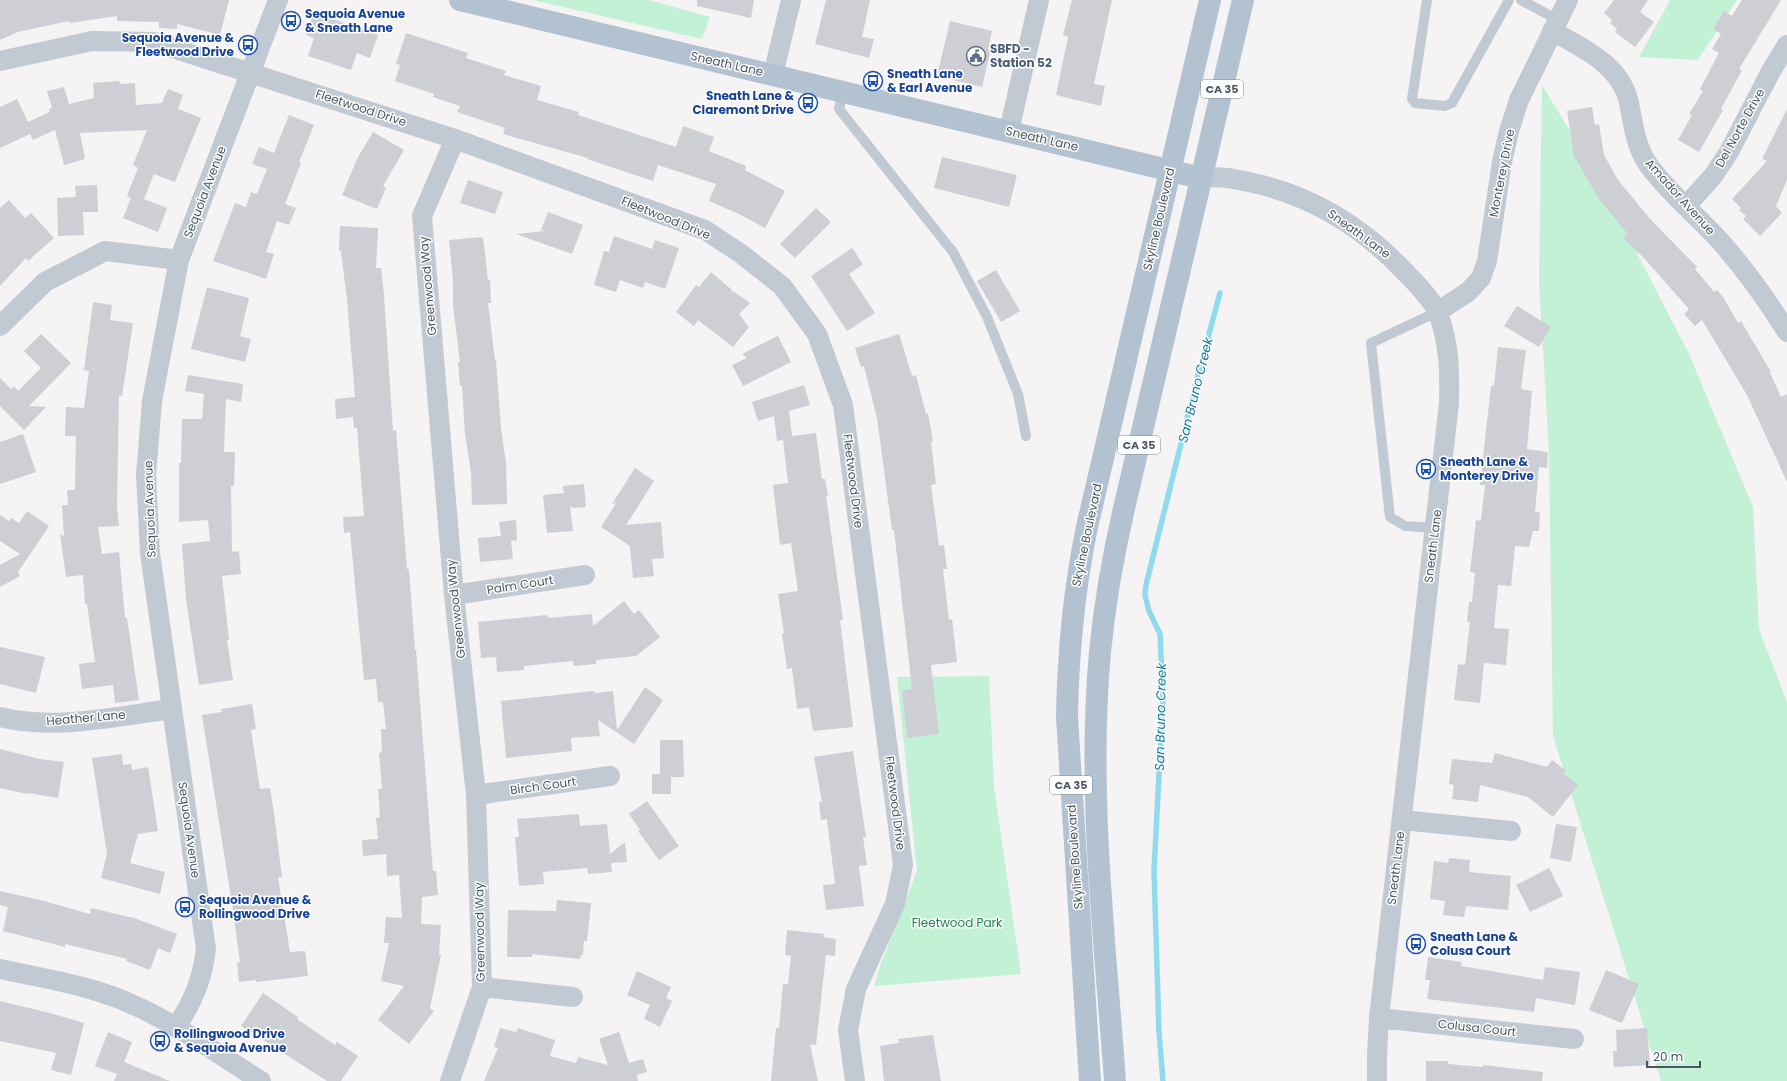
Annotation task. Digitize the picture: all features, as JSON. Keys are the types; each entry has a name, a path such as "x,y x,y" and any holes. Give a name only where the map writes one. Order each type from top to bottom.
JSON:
{"main road":[{"name":"Sneath Lane","path":"460,0 1201,178"},
{"name":"Skyline Boulevard","path":"1090,1081 1067,717 1070,641 1076,587 1087,527 1210,0"},
{"name":"Skyline Boulevard","path":"1114,1081 1098,839 1097,710 1100,652 1117,538 1243,0"}],"street":[{"name":"Sequoia Avenue","path":"176,1028 198,989 204,966 206,949 150,553 146,476 152,401 179,260 278,0"},
{"path":"773,75 791,0"},
{"path":"1009,131 1039,0"},
{"name":"Monterey Drive","path":"1437,312 1468,292 1481,278 1487,262 1502,162 1509,131 1519,100 1568,0"},
{"name":"Amador Avenue","path":"1555,25 1606,64 1621,81 1629,101 1633,129 1640,151 1652,170 1721,242 1748,276 1787,332"},
{"name":"Fleetwood Drive","path":"0,61 92,41 154,42 454,139 704,230 740,252 782,286 817,334 843,405 903,865 895,904 856,989 848,1030 855,1081"},
{"name":"Del Norte Drive","path":"1686,206 1713,176 1729,152 1787,45"},
{"name":"Greenwood Way","path":"450,1081 482,987 476,795 454,595 422,216 454,139"},
{"name":"Sneath Lane","path":"1201,178 1219,176 1267,186 1302,197 1336,215 1370,239 1395,261 1416,283 1437,312 1446,343 1450,370 1449,403 1379,1018 1377,1081"},
{"path":"0,326 45,282 105,251 179,260"},
{"name":"Palm Court","path":"454,595 585,575"},
{"name":"Heather Lane","path":"0,717 16,721 60,723 172,709"},
{"name":"Birch Court","path":"476,795 610,776"},
{"path":"1402,820 1511,831"},
{"path":"0,969 98,992 138,1007 176,1028 261,1081"},
{"path":"482,987 573,997"},
{"name":"Colusa Court","path":"1379,1018 1574,1039"}],"lane":[{"path":"1427,0 1412,99 1415,103 1445,106 1452,103 1509,0"},
{"path":"1521,0 1555,25"},
{"path":"843,92 839,109 953,252 987,317 1018,394 1026,436"},
{"path":"1435,528 1404,526 1390,517 1371,343 1437,312"}],"green space":[{"path":"533,0 649,0 710,17 702,39"},
{"path":"1670,0 1737,0 1698,60 1639,57"},
{"path":"1542,85 1595,172 1689,354 1753,507 1759,629 1787,702 1787,1081 1661,1081 1553,736 1549,452 1539,282"},
{"name":"Fleetwood Park","path":"989,676 994,787 1021,974 874,986 880,966 917,871 897,677"}],"building":[{"path":"0,0 229,0 220,35 177,24 177,29 159,28 159,22 117,21 117,16 70,23 69,21 18,32 0,40"},
{"path":"697,0 754,0 751,18 697,6"},
{"path":"826,0 870,0 862,37 874,39 869,58 815,44"},
{"path":"1072,0 1112,0 1094,84 1105,86 1101,106 1056,95 1068,37 1063,35"},
{"path":"1614,0 1648,0 1640,12 1654,22 1635,47 1615,32 1617,29 1610,23 1612,20 1604,13"},
{"path":"1742,0 1781,0 1739,69 1742,70 1721,109 1723,110 1699,152 1678,140 1692,115 1689,114 1703,91 1700,89 1719,53 1712,49 1721,34 1713,29 1724,11 1732,16"},
{"path":"314,12 378,35 370,58 357,53 351,70 308,56 314,38 306,35"},
{"path":"950,21 992,31 988,49 991,49 982,87 937,76"},
{"path":"406,33 468,53 466,58 506,71 504,75 541,86 537,100 579,112 578,115 676,147 683,126 714,137 709,151 746,166 745,170 785,191 765,228 739,214 709,201 716,184 658,165 653,181 587,159 588,158 503,134 505,128 457,112 460,106 433,97 434,94 395,81 400,65 396,64"},
{"path":"119,81 120,84 135,83 136,105 162,103 168,89 183,95 178,109 201,118 175,182 154,174 144,199 167,208 158,232 123,218 131,198 127,196 138,168 133,165 147,130 80,133 85,159 64,165 55,130 33,140 30,134 0,148 0,107 17,99 28,122 50,112 49,109 52,108 47,91 64,87 69,104 94,98 93,83"},
{"path":"1592,107 1595,125 1599,124 1604,155 1618,180 1652,221 1697,267 1695,269 1714,292 1717,290 1723,297 1738,323 1741,321 1771,372 1770,373 1781,397 1787,394 1787,482 1747,395 1702,320 1695,326 1684,314 1689,309 1642,256 1623,238 1627,233 1599,199 1574,156 1567,111"},
{"path":"1787,109 1787,180 1776,206 1782,213 1760,236 1743,219 1746,216 1739,210 1741,208 1732,199 1767,161 1762,159"},
{"path":"289,115 314,125 299,162 301,163 285,204 296,208 289,225 277,221 266,252 274,254 266,279 213,261 235,203 246,207 251,192 257,194 267,169 252,164 259,147 274,153"},
{"path":"373,132 404,150 383,186 386,188 377,209 342,195 357,159"},
{"path":"942,157 1017,175 1009,207 934,188"},
{"path":"468,180 503,192 495,214 460,203"},
{"path":"97,185 98,212 83,212 84,235 58,236 57,198 76,197 75,186"},
{"path":"9,200 25,218 31,213 54,238 28,261 26,258 0,286 0,208"},
{"path":"816,208 831,222 795,258 780,244"},
{"path":"548,212 583,225 572,254 516,234 545,231 541,230"},
{"path":"340,226 378,228 376,268 381,268 384,295 393,431 396,430 407,569 409,569 416,650 433,871 436,871 438,895 422,897 421,924 441,925 439,955 441,955 430,1008 434,1011 409,1044 378,1020 404,986 381,981 389,943 384,943 386,917 402,918 399,875 387,876 386,854 363,856 362,840 378,839 376,818 380,817 378,789 382,789 379,753 382,752 381,729 386,729 383,702 378,702 376,679 364,680 350,532 344,533 343,517 364,516 357,428 354,428 353,417 336,419 335,399 355,397 347,300 341,251 339,251"},
{"path":"614,236 652,249 655,240 679,248 665,289 645,282 643,288 620,280 616,292 594,285 604,251 609,252"},
{"path":"483,237 488,280 490,280 491,303 488,303 496,360 501,428 506,463 507,504 472,505 471,472 465,434 462,386 460,386 458,362 460,362 453,305 453,281 449,240"},
{"path":"852,248 863,264 849,274 875,313 847,331 811,276"},
{"path":"996,270 1020,311 1001,322 977,281"},
{"path":"711,272 732,290 731,293 733,291 750,303 739,314 749,327 733,347 698,320 694,326 676,312 696,285 699,287"},
{"path":"207,287 249,298 240,336 251,339 245,362 191,349"},
{"path":"93,302 112,305 110,320 133,323 122,396 119,395 117,506 119,526 98,527 102,554 119,552 125,618 127,618 139,700 115,703 113,685 82,689 79,664 95,662 87,604 85,604 83,575 66,577 60,534 64,536 62,505 68,505 67,490 75,490 76,436 65,436 66,407 84,408 89,371 84,370"},
{"path":"1517,306 1551,327 1539,347 1504,326"},
{"path":"41,334 71,363 29,406 46,407 24,430 0,406 0,378 11,389 14,386 18,391 41,368 24,351"},
{"path":"899,334 912,376 916,375 926,414 928,413 933,441 931,442 936,484 931,485 939,546 944,545 947,569 943,569 949,620 952,619 957,662 931,665 939,734 907,738 902,691 912,689 894,530 892,530 877,418 864,366 861,367 855,348"},
{"path":"778,336 791,362 743,386 732,365 747,358 742,354"},
{"path":"1498,347 1526,350 1521,389 1532,391 1527,449 1548,452 1547,468 1539,467 1535,512 1540,512 1539,531 1533,531 1529,547 1515,546 1511,586 1498,585 1494,628 1509,629 1506,665 1484,663 1480,703 1454,700 1458,664 1465,665 1470,622 1467,622 1469,602 1472,602 1475,573 1470,572 1476,520 1481,521 1485,485 1480,485 1491,386 1494,386"},
{"path":"188,375 243,384 241,402 226,399 224,452 235,452 234,486 231,486 232,552 239,551 241,574 222,576 229,640 227,640 233,680 199,685 186,599 182,544 210,541 208,520 179,522 179,463 181,463 182,419 202,419 204,394 185,391"},
{"path":"804,385 810,405 789,411 792,436 816,433 822,479 825,479 828,496 826,496 843,620 840,620 853,727 813,731 809,707 797,709 792,668 787,669 782,634 784,633 778,594 798,591 791,543 780,545 773,485 788,483 783,440 777,441 774,416 758,421 752,402"},
{"path":"23,434 36,472 0,484 0,442"},
{"path":"635,468 654,481 626,525 661,522 664,558 652,559 654,576 633,578 630,546 601,527 616,503 612,504"},
{"path":"584,484 586,507 573,508 570,506 573,531 547,533 543,495 564,493 563,486"},
{"path":"27,511 49,526 18,572 20,576 0,587 0,565 20,554 0,541 0,515 9,521 11,518 19,523"},
{"path":"516,520 517,540 511,541 513,559 480,562 478,538 501,536 499,522"},
{"path":"624,601 634,614 639,610 660,637 636,656 596,660 596,664 574,666 573,661 524,666 524,670 497,672 496,657 481,658 478,622 547,615 548,618 592,614 593,626"},
{"path":"0,647 45,657 36,693 0,684"},
{"path":"645,687 663,700 634,744 598,720 600,736 571,738 572,751 506,758 501,701 594,691 595,693 613,691 617,730"},
{"path":"252,704 256,729 251,730 260,789 270,788 274,813 282,877 278,877 290,952 305,951 308,976 256,982 256,980 239,982 237,963 240,962 232,904 202,715 222,712 221,709"},
{"path":"660,740 683,740 684,777 671,777 671,794 652,794 652,774 660,774"},
{"path":"0,749 39,759 64,762 58,798 27,794 0,788"},
{"path":"853,751 866,837 863,837 867,865 859,866 864,906 826,910 823,885 835,884 827,819 821,820 819,802 822,802 814,757"},
{"path":"1495,753 1547,767 1552,760 1566,771 1564,774 1578,785 1553,817 1528,797 1480,785 1478,802 1452,799 1454,785 1449,784 1452,759 1492,763"},
{"path":"122,754 123,765 131,764 132,770 148,767 158,831 138,834 130,863 165,872 160,894 101,878 107,854 92,758"},
{"path":"647,801 679,846 659,860 638,831 640,830 629,814"},
{"path":"579,814 580,826 607,824 610,854 625,842 627,862 611,863 612,872 588,874 587,868 543,872 544,884 519,886 515,837 519,837 517,819"},
{"path":"1556,824 1577,827 1571,862 1550,858"},
{"path":"1449,858 1470,860 1469,872 1511,876 1508,910 1466,906 1464,917 1443,915 1445,901 1430,899 1434,861 1448,863"},
{"path":"1549,868 1563,896 1530,912 1516,885"},
{"path":"0,891 44,901 90,914 91,908 134,918 177,934 170,953 158,948 150,970 126,961 127,959 65,944 65,947 3,931 8,907 0,905"},
{"path":"557,900 591,903 587,941 584,941 583,955 581,955 580,959 532,954 532,957 507,957 508,910 556,911"},
{"path":"787,930 824,934 823,937 836,939 835,956 826,955 816,1045 810,1044 818,1081 771,1081 776,1028 779,1028 783,984 788,984 791,956 785,955"},
{"path":"1428,957 1462,962 1461,966 1543,980 1545,967 1580,972 1575,1005 1536,998 1534,1012 1427,999 1430,980 1425,980"},
{"path":"1606,970 1639,984 1622,1023 1589,1010"},
{"path":"637,971 671,987 666,998 672,1001 660,1027 644,1019 650,1005 627,995"},
{"path":"263,993 335,1045 337,1042 358,1056 341,1081 327,1081 241,1026"},
{"path":"0,1001 84,1023 71,1075 51,1070 56,1053 0,1041"},
{"path":"500,1028 516,1032 518,1028 555,1040 550,1056 576,1063 578,1057 608,1065 599,1039 619,1032 629,1063 643,1059 647,1072 637,1075 638,1081 484,1081 498,1048 494,1047"},
{"path":"1647,1028 1650,1065 1614,1067 1613,1051 1617,1051 1616,1030"},
{"path":"108,1032 132,1042 124,1062 170,1081 114,1081 117,1074 95,1066"},
{"path":"933,1035 941,1081 884,1081 880,1046 899,1043 898,1039"},
{"path":"1426,1061 1448,1061 1448,1064 1483,1067 1483,1065 1543,1072 1542,1081 1426,1081"}],"waterway":[{"name":"San Bruno Creek","path":"1163,1081 1159,1032 1154,871 1163,698 1160,634 1149,611 1145,595 1146,585 1199,371 1220,293"}],"place":[{"name":"Sequoia Avenue & Sneath Lane","path":"291,21"},
{"name":"Sequoia Avenue & Fleetwood Drive","path":"248,45"},
{"name":"SBFD - Station 52","path":"976,56"},
{"name":"Sneath Lane & Earl Avenue","path":"873,81"},
{"name":"Sneath Lane & Claremont Drive","path":"808,103"},
{"name":"Sneath Lane & Monterey Drive","path":"1426,469"},
{"name":"Sequoia Avenue & Rollingwood Drive","path":"185,907"},
{"name":"Sneath Lane & Colusa Court","path":"1416,944"},
{"name":"Rollingwood Drive & Sequoia Avenue","path":"160,1041"}]}
